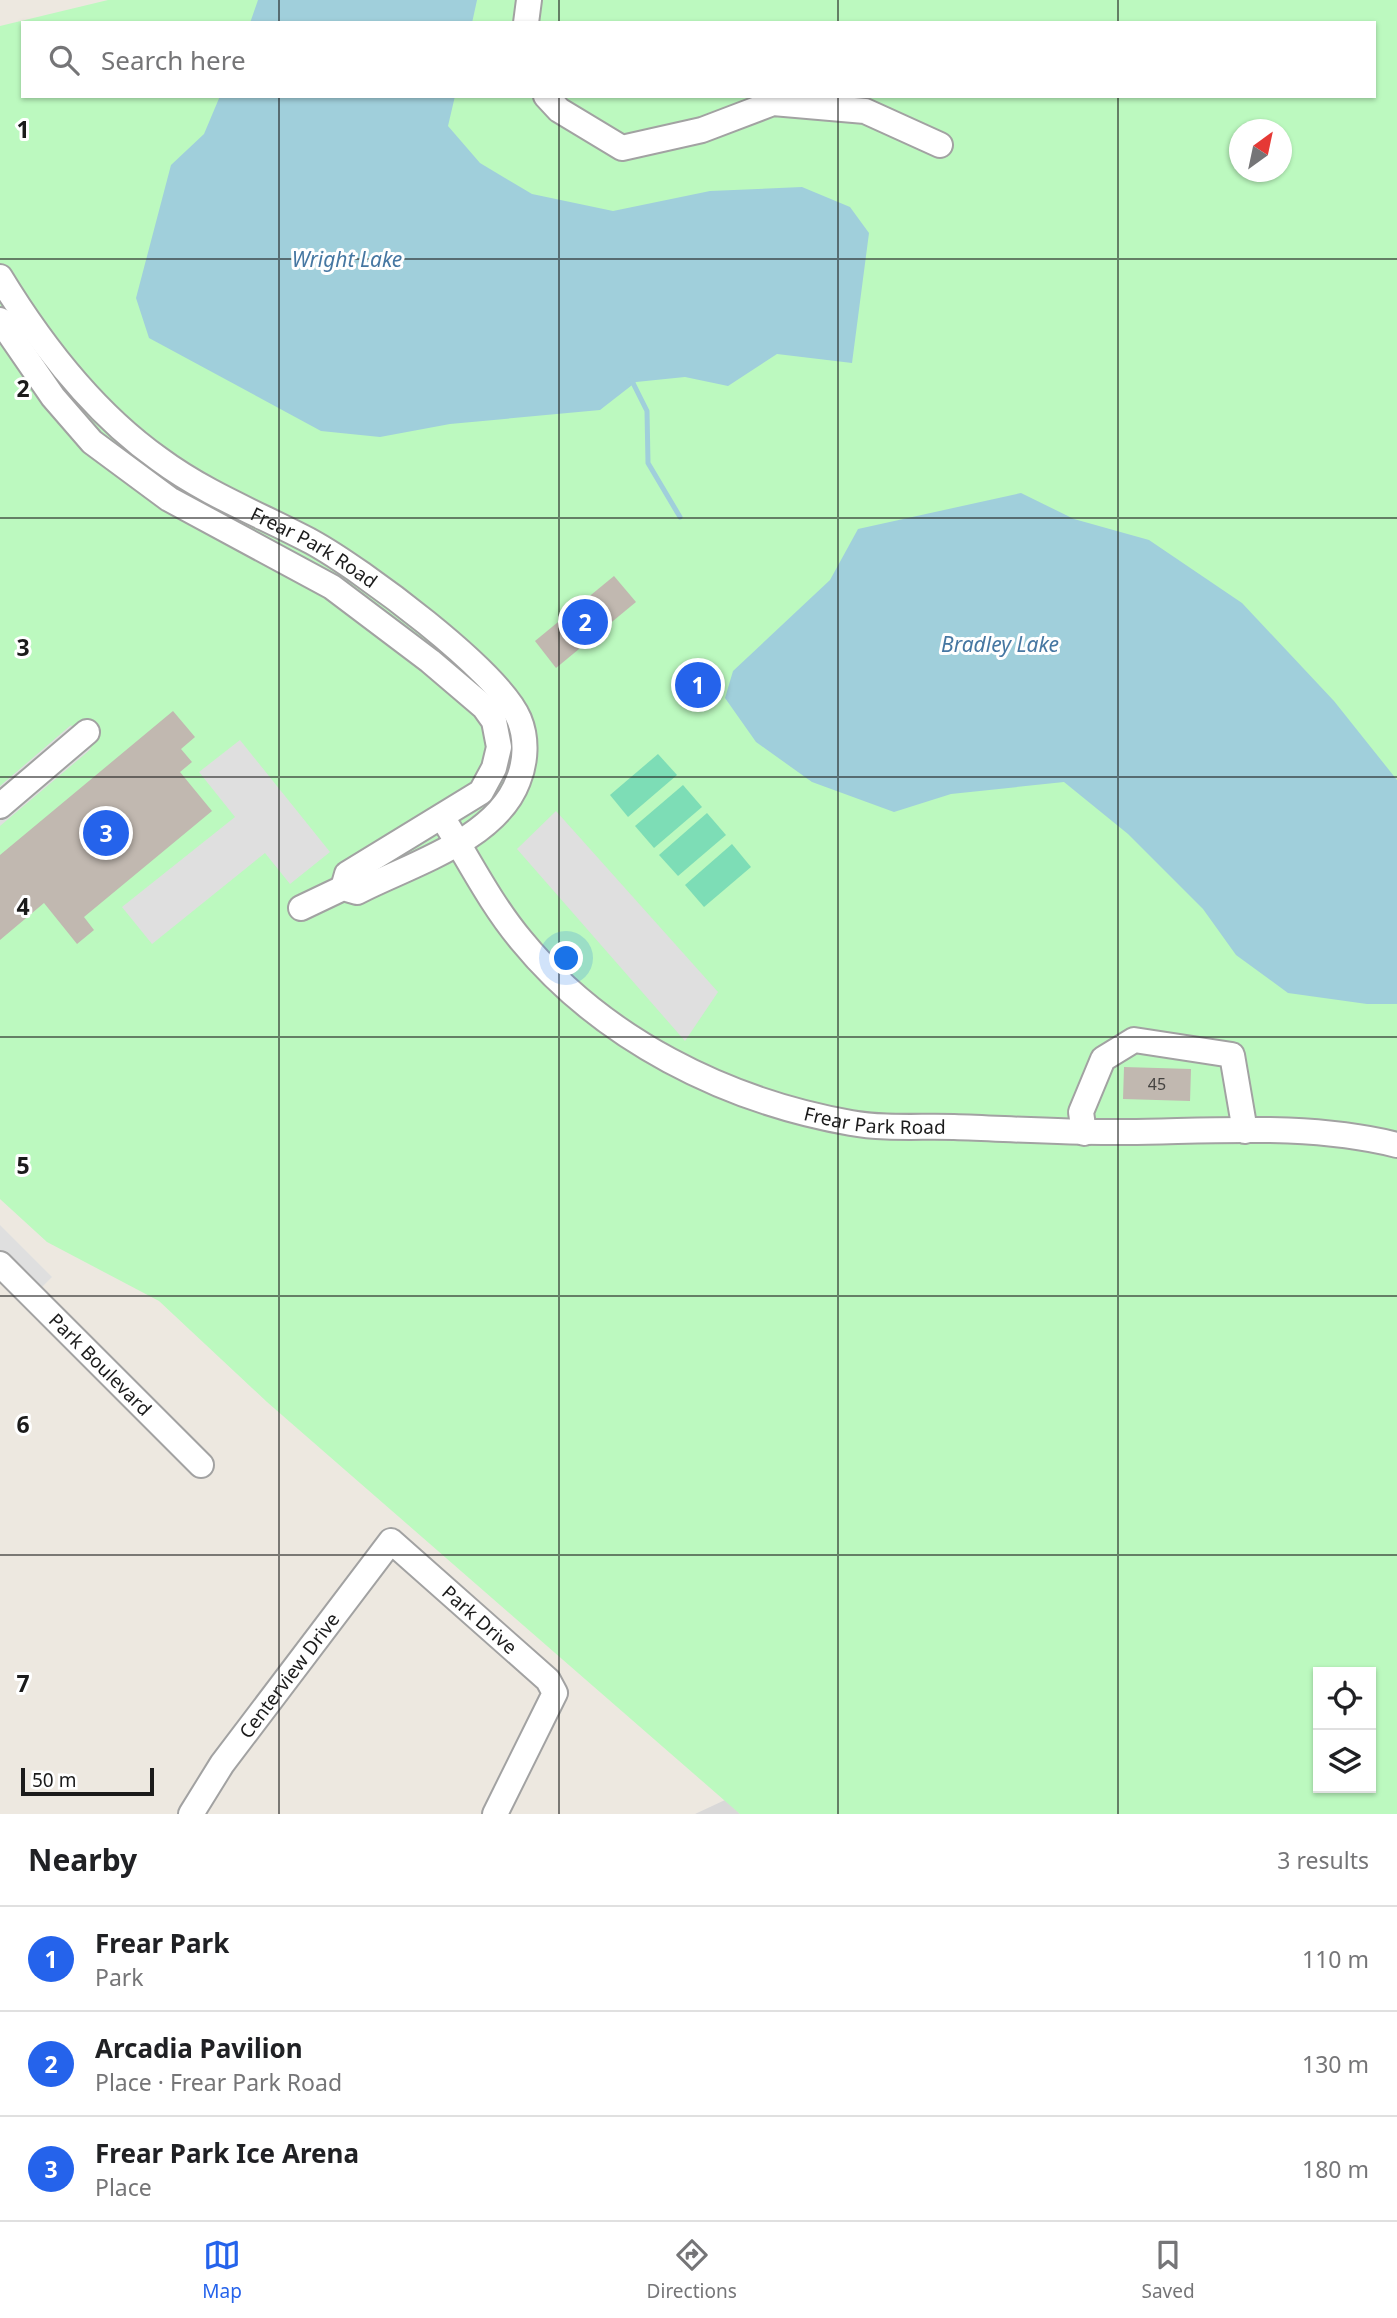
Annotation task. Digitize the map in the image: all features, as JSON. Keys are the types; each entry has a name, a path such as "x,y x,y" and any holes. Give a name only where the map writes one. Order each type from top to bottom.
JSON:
{"street":[{"path":"526,21 529,0"},
{"path":"548,98 559,110 622,148 702,130 773,103 865,111 940,145"},
{"name":"Frear Park Road","path":"0,277 76,383 102,412 135,441 193,481 340,559 498,686 522,727 524,761 509,800 477,833 357,892 343,888 301,908"},
{"name":"Frear Park Road","path":"0,320 52,397 92,442 169,499 332,587 484,707 497,729 499,747 494,768 481,792 347,873 343,888"},
{"path":"0,806 87,732"},
{"name":"Frear Park Road","path":"442,817 504,917 545,967 620,1031 688,1070 758,1099 852,1124 1084,1133 1245,1131 1341,1135 1397,1145"},
{"path":"1084,1133 1081,1112 1102,1059 1134,1040 1232,1055 1245,1131"},
{"name":"Park Boulevard","path":"0,1264 201,1465"},
{"name":"Park Drive","path":"391,1541 548,1681 555,1693 495,1814"},
{"name":"Centerview Drive","path":"191,1814 222,1764 391,1541"}],"shaded area":[{"path":"71,725 91,749 0,826 0,786"},
{"path":"240,740 330,852 290,884 265,853 152,944 122,907 235,817 199,772"},
{"path":"556,811 718,992 685,1041 517,849"},
{"path":"0,1225 52,1277 38,1291 0,1253"},
{"path":"725,1800 740,1814 695,1814"}],"green space":[{"path":"108,0 1397,0 1397,1814 740,1814 267,1402 159,1301 47,1242 0,1199 0,26"},
{"path":"658,754 677,775 628,817 610,795"},
{"path":"683,785 702,807 654,848 635,826"},
{"path":"707,813 726,835 678,876 659,855"},
{"path":"732,844 751,867 704,907 685,885"}],"water":[{"path":"258,0 477,0 472,21 251,21"},
{"name":"Wright Lake","path":"219,98 455,98 448,126 480,163 532,194 613,211 710,191 802,187 850,207 869,233 852,363 777,354 728,386 685,377 636,382 600,410 450,424 380,437 321,431 149,338 136,298 171,165 204,134"},
{"name":"Bradley Lake","path":"1021,493 1074,519 1149,540 1242,603 1334,701 1397,780 1397,1004 1367,1004 1288,993 1236,955 1203,909 1128,834 1064,782 951,794 894,812 812,782 756,742 725,698 733,671 830,580 858,529"}],"building":[{"path":"614,576 636,602 556,668 535,641"},
{"path":"173,711 195,737 181,749 192,762 180,772 212,811 84,917 94,930 77,944 44,903 0,940 0,855"},
{"path":"1124,1067 1191,1069 1190,1101 1123,1099"}],"waterway":[{"path":"631,379 647,411 648,463 680,517"}],"place":[{"name":"Arcadia Pavilion","path":"585,622"},
{"name":"Frear Park","path":"698,685"},
{"name":"Frear Park Ice Arena","path":"106,833"}]}
